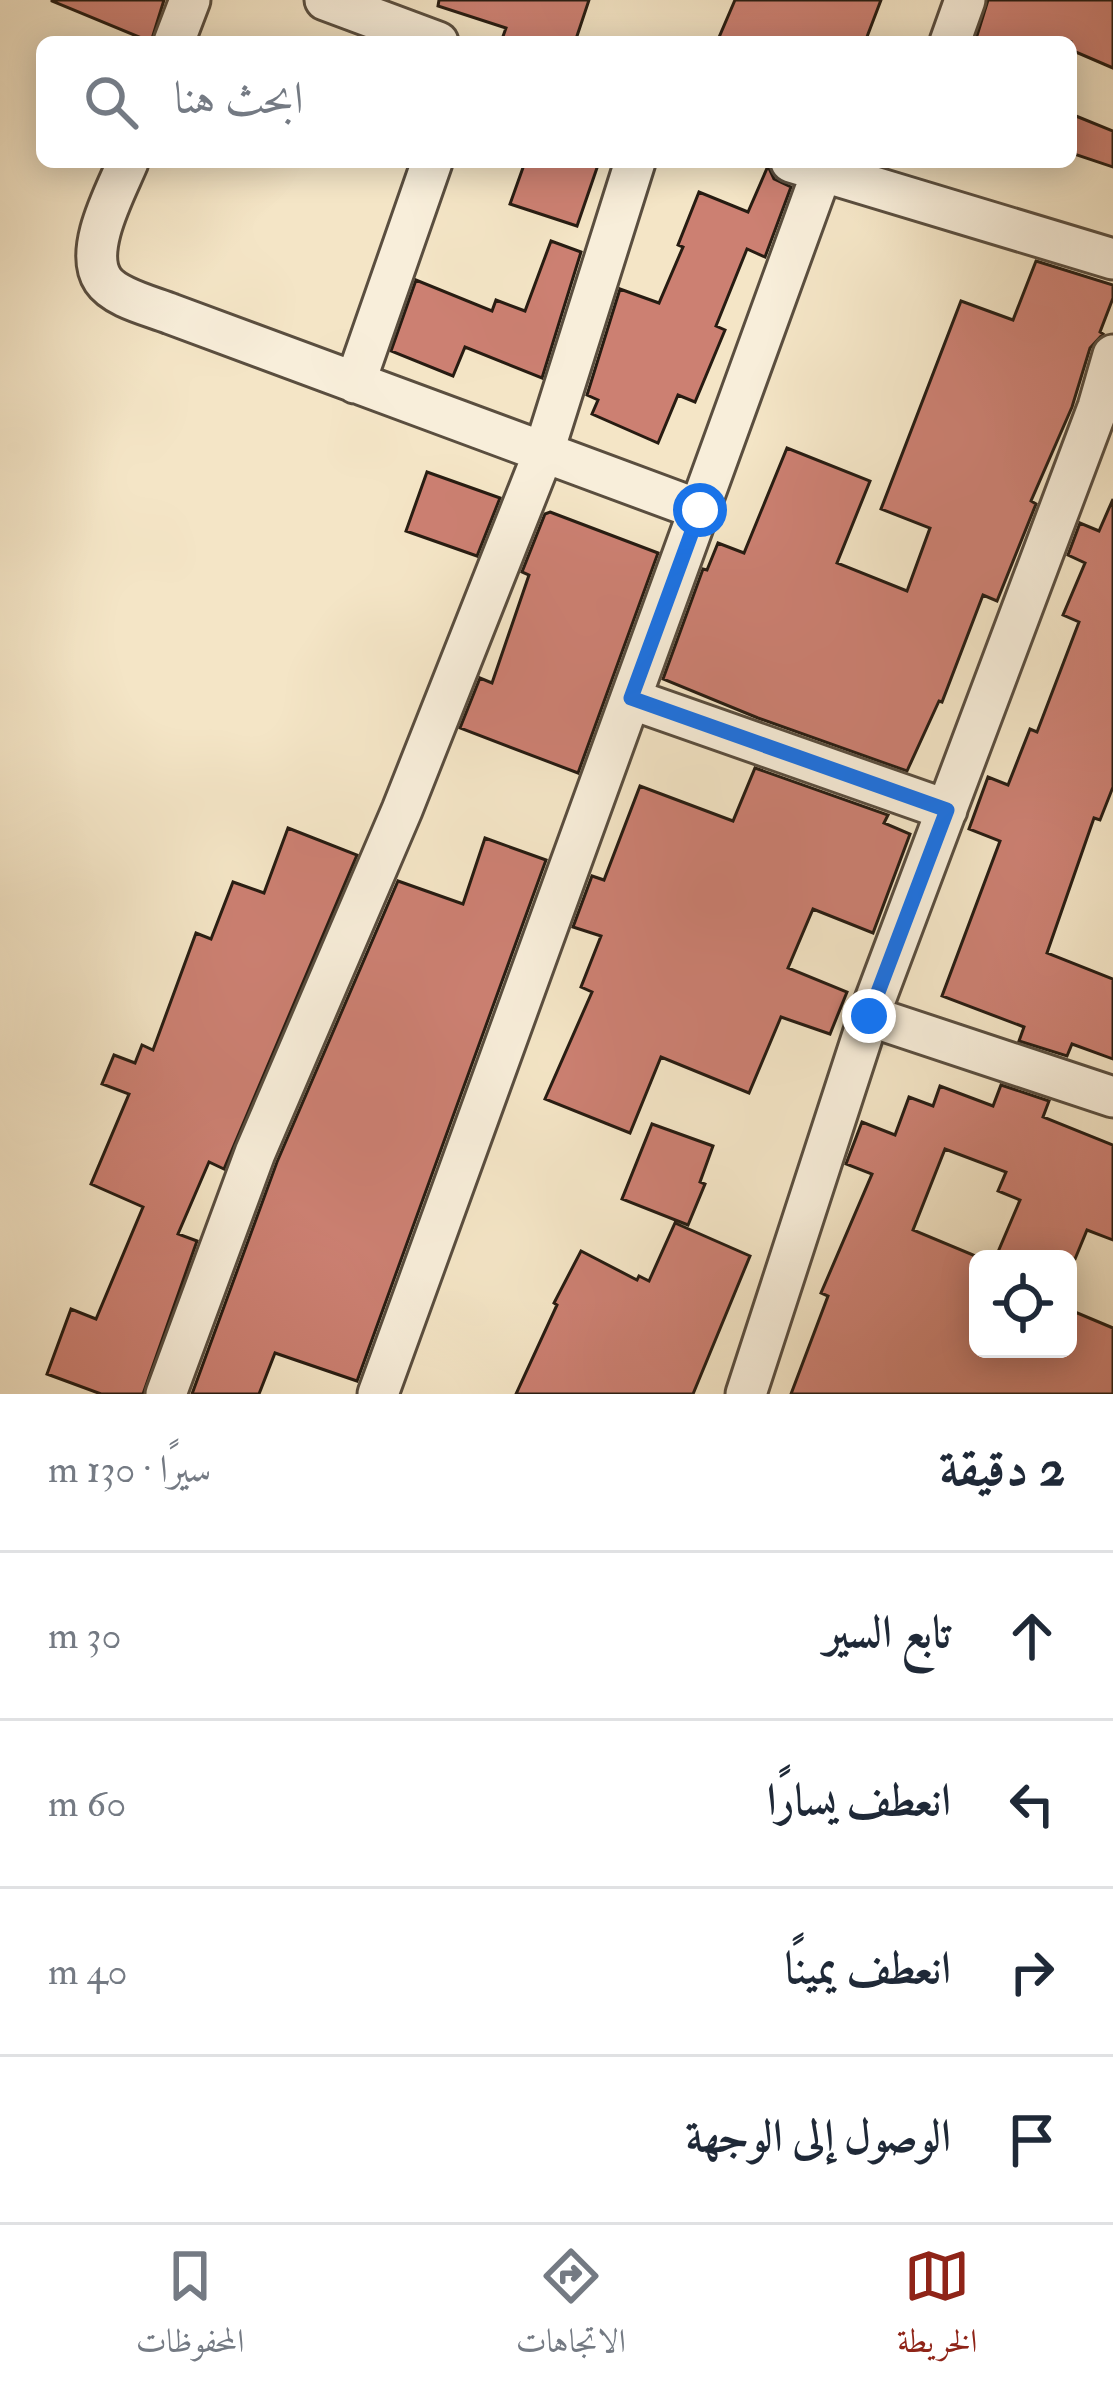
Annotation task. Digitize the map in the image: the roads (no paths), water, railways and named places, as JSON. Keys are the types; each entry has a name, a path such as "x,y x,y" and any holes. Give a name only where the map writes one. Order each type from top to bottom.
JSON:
{"street":[{"path":"176,36 190,0"},
{"path":"325,0 422,36"},
{"path":"952,36 965,0"},
{"path":"125,168 101,225 97,256 101,278 140,302 700,510"},
{"path":"355,383 431,168"},
{"path":"166,1394 255,1153 403,810 542,454 632,168"},
{"path":"378,1394 700,510 806,168 901,178 1113,259"},
{"path":"746,1394 869,1016 1106,410 1113,355"},
{"path":"631,698 947,810"},
{"path":"869,1016 1113,1097"}]}
